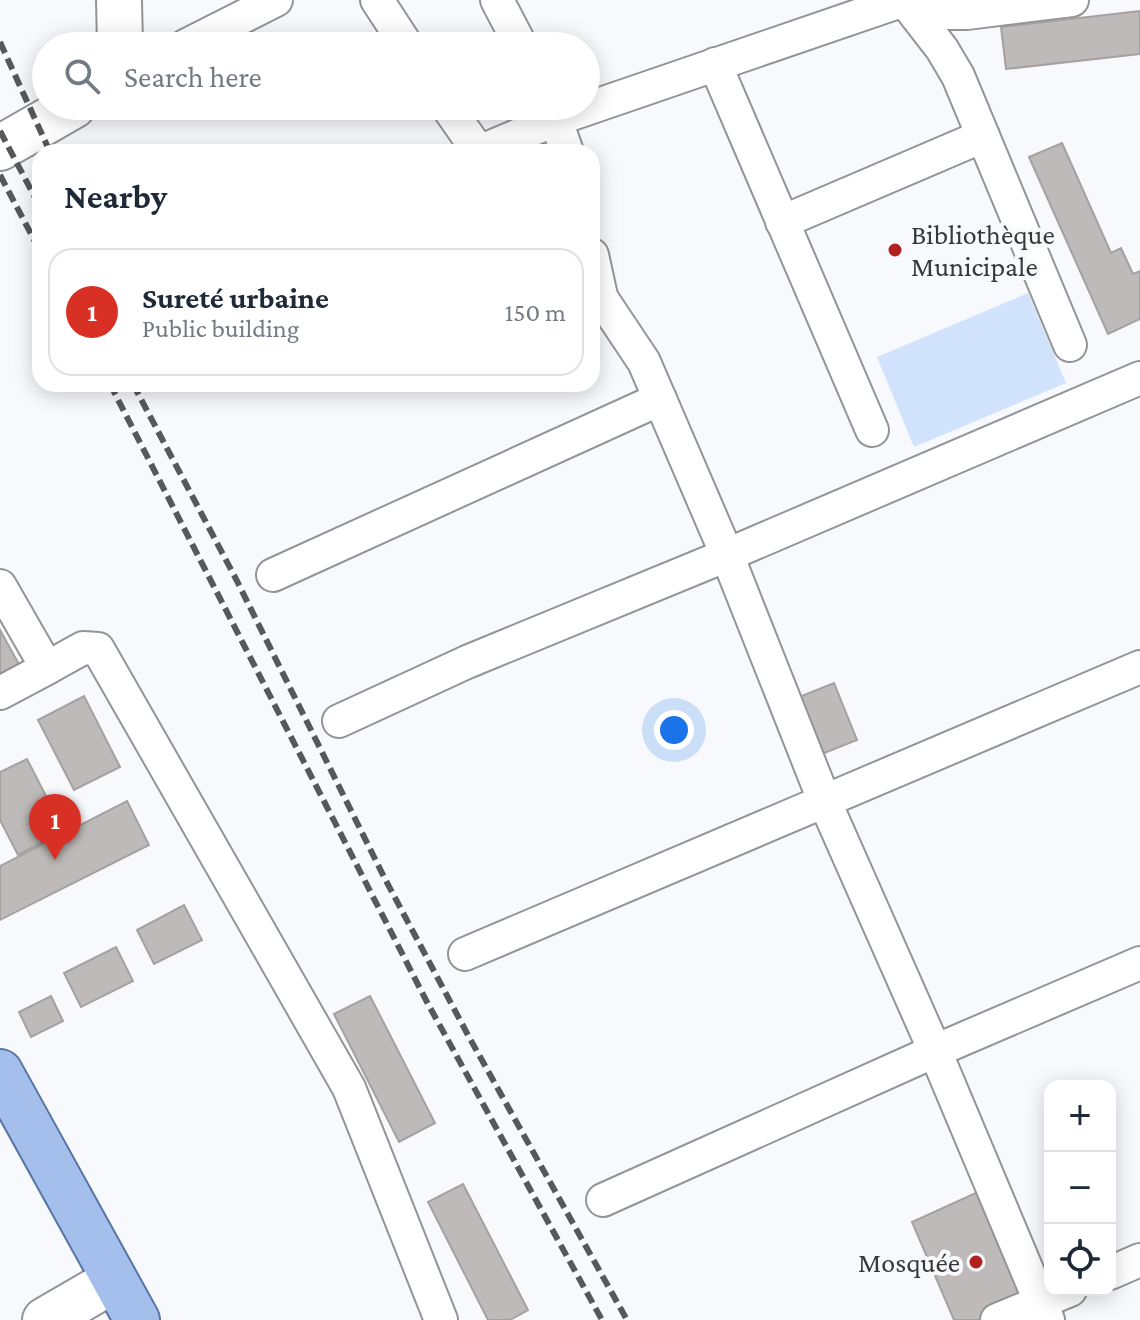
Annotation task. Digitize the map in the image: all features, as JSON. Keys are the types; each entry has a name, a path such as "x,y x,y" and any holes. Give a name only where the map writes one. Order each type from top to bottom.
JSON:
{"main road":[{"path":"0,1072 120,1306"}],"street":[{"path":"119,0 120,32"},
{"path":"213,32 276,0"},
{"path":"377,0 398,32"},
{"path":"497,0 514,32"},
{"path":"904,0 951,62 1070,345"},
{"path":"600,98 715,64 904,0 957,13 1072,0"},
{"path":"715,64 872,430"},
{"path":"0,148 49,120"},
{"path":"457,120 473,144"},
{"path":"494,144 539,120"},
{"path":"557,120 564,144"},
{"path":"782,222 983,136"},
{"path":"600,295 644,362 727,555 824,800 935,1051 1044,1311"},
{"path":"339,721 467,662 727,555 1140,378"},
{"path":"273,575 660,399"},
{"path":"0,586 47,668"},
{"path":"0,693 83,648 98,649 349,1088 441,1320"},
{"path":"465,954 1140,667"},
{"path":"603,1200 1140,963"},
{"path":"1116,1270 1140,1260"},
{"path":"997,1320 1044,1311 1063,1296"},
{"path":"45,1320 120,1306"}],"shaded area":[{"path":"1028,293 1066,383 914,447 877,357"}],"building":[{"path":"1140,11 1140,54 1006,69 1001,27"},
{"path":"1062,143 1111,253 1121,248 1133,274 1140,271 1140,319 1108,334 1029,157"},
{"path":"0,630 20,666 0,677"},
{"path":"834,683 857,740 822,754 799,697"},
{"path":"84,696 120,767 74,790 38,720"},
{"path":"27,759 64,831 18,855 0,820 0,772"},
{"path":"127,801 149,845 0,920 0,866"},
{"path":"184,905 202,940 154,964 137,930"},
{"path":"116,947 133,981 81,1007 64,973"},
{"path":"51,996 63,1021 31,1037 19,1012"},
{"path":"370,996 435,1123 399,1142 334,1014"},
{"path":"463,1184 528,1310 510,1320 488,1320 428,1202"},
{"name":"Mosquée","path":"991,1186 1040,1302 997,1320 954,1320 912,1222"}],"railway":[{"path":"0,42 32,112"},
{"path":"35,120 46,144"},
{"path":"0,131 32,192"},
{"path":"0,175 32,236"},
{"path":"114,392 428,1004 602,1320"},
{"path":"137,392 236,579 384,877 469,1037 627,1320"}],"place":[{"name":"Bibliothèque Municipale","path":"895,250"},
{"name":"Sureté urbaine","path":"55,860"},
{"name":"Mosquée","path":"976,1262"}]}
